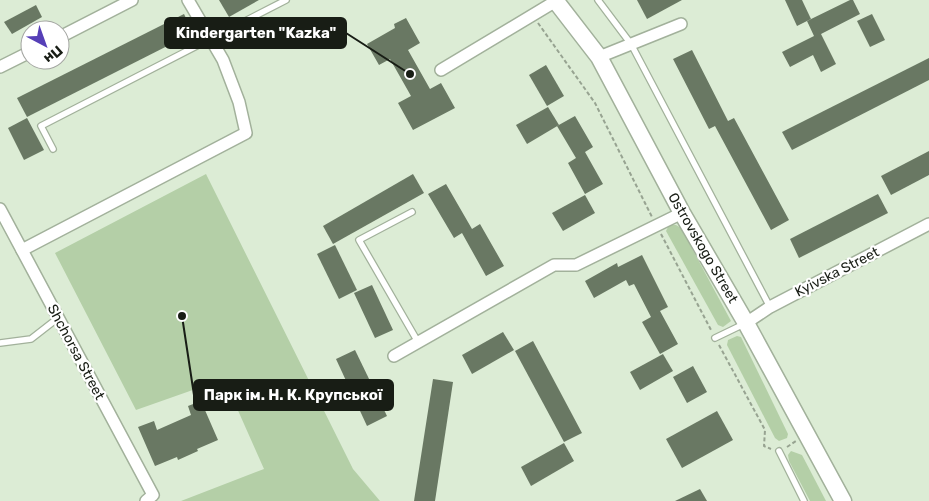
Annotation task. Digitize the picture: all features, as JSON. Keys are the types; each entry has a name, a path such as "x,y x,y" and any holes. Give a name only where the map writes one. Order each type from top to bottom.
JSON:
{"main road":[{"name":"Ostrovskogo Street","path":"555,1 599,58 682,213 746,323 843,501"}],"street":[{"path":"70,31 132,0"},
{"path":"22,250 246,133 240,102 223,60 188,0"},
{"path":"441,70 555,1"},
{"path":"599,58 681,24"},
{"path":"0,67 20,57"},
{"name":"Shchorsa Street","path":"0,209 150,498"},
{"path":"394,356 554,265 576,265 682,213"},
{"name":"Kyivska Street","path":"746,323 770,307 929,224"}],"lane":[{"path":"53,148 41,126 286,0"},
{"path":"598,0 631,44 770,307"},
{"path":"412,212 359,240 418,342"},
{"path":"0,343 31,339 58,318"},
{"path":"716,338 746,323"},
{"path":"779,451 804,501"}],"path":[{"path":"532,16 594,103 656,225 765,430 764,446 779,451 806,435"}],"green space":[{"path":"206,174 353,469 380,501 181,501 264,469 224,379 136,410 55,253"},
{"path":"669,225 676,225 681,228 731,321 723,327 718,325 666,231"},
{"path":"737,336 741,337 788,434 787,438 779,441 775,438 727,345 728,340"},
{"path":"791,451 802,455 826,501 810,501 789,461 788,455"}],"building":[{"path":"219,0 259,0 229,17"},
{"path":"637,0 682,0 647,19"},
{"path":"785,0 802,0 811,19 797,26"},
{"path":"853,0 860,14 821,34 836,64 821,72 813,55 790,67 782,52 814,36 807,21"},
{"path":"36,5 42,17 37,20 20,20 20,29 12,34 4,22"},
{"path":"184,14 193,33 27,117 17,98"},
{"path":"872,14 885,40 870,47 857,21"},
{"path":"406,18 420,43 408,50 430,89 441,83 455,108 413,130 398,103 411,96 390,59 379,65 367,44 395,28 394,24"},
{"path":"692,50 728,121 734,118 789,220 771,230 715,126 709,129 673,59"},
{"path":"929,58 929,80 792,150 782,132"},
{"path":"546,65 564,96 547,106 529,75"},
{"path":"548,107 559,125 527,144 516,125"},
{"path":"575,116 593,147 585,152 603,184 585,194 568,163 576,158 557,126"},
{"path":"27,118 44,150 24,160 8,128"},
{"path":"929,151 929,175 891,195 881,176"},
{"path":"413,174 424,193 333,244 323,226"},
{"path":"446,184 472,229 480,224 504,266 486,276 462,233 454,238 428,194"},
{"path":"878,194 888,213 799,258 790,239"},
{"path":"585,195 595,213 563,231 552,213"},
{"path":"335,245 357,290 339,299 317,254"},
{"path":"642,255 668,307 660,311 678,344 660,354 642,322 651,317 634,284 629,286 626,280 594,298 585,281 617,263 618,267"},
{"path":"372,285 393,330 375,338 354,293"},
{"path":"503,332 514,350 472,374 462,355"},
{"path":"533,341 582,433 564,442 515,351"},
{"path":"355,350 387,416 367,426 336,359"},
{"path":"663,354 673,371 640,390 630,372"},
{"path":"693,366 707,392 687,403 673,377"},
{"path":"433,379 453,382 435,501 414,501"},
{"path":"201,401 218,440 178,460 177,457 155,466 138,427 154,421 157,430 191,415 188,406"},
{"path":"717,411 733,440 682,468 666,439"},
{"path":"564,443 574,461 531,486 521,467"},
{"path":"700,489 707,501 675,501"}],"place":[{"name":"Kindergarten \"Kazka\"","path":"410,74"},
{"name":"Парк ім. Н. К. Крупської","path":"182,316"}]}
